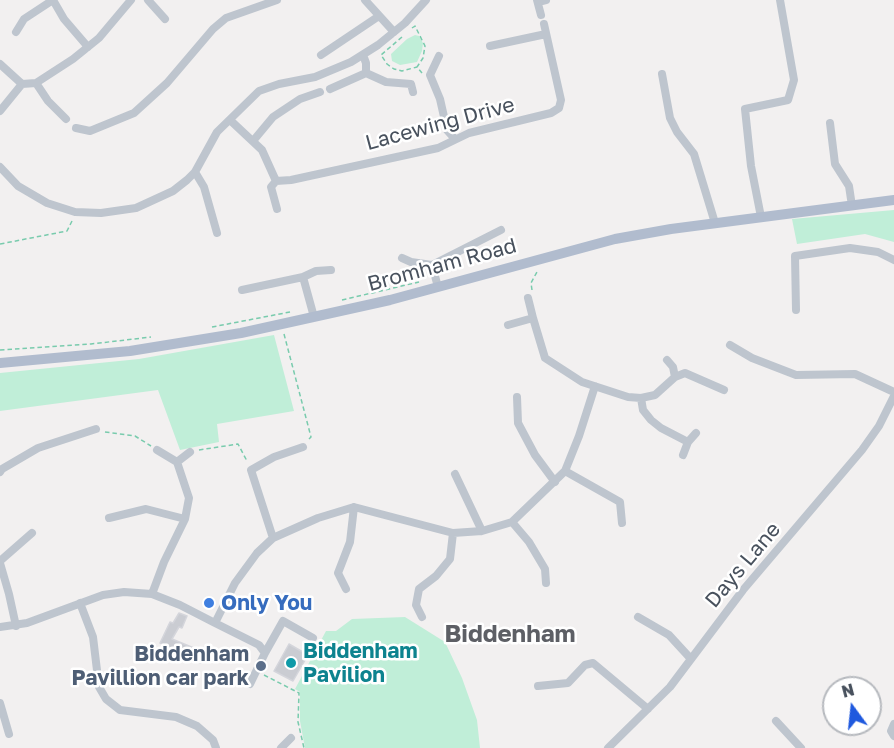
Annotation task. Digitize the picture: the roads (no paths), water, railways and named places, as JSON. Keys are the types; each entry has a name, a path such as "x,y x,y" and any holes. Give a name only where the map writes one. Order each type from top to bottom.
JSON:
{"main road":[{"name":"Bromham Road","path":"0,363 130,351 209,338 315,317 436,282 615,239 715,223 894,200"}],"street":[{"path":"16,32 24,19 53,0 64,20 88,47"},
{"path":"0,64 22,84 36,83 74,59 99,38 132,0"},
{"path":"148,0 165,20"},
{"path":"76,128 90,131 134,113 167,83 213,29 226,18 277,0"},
{"path":"365,0 394,32"},
{"path":"0,167 18,186 47,202 75,212 101,213 136,208 172,191 195,172 217,132 260,91 279,84 315,77 351,62 405,23 426,0"},
{"path":"761,217 751,166 745,109 788,100 794,80 780,0"},
{"path":"540,1 541,15"},
{"path":"321,55 379,16"},
{"path":"490,45 546,34 544,24"},
{"name":"Lacewing Drive","path":"276,181 291,180 438,148 455,138 470,133 551,113 559,108 561,100 546,34"},
{"path":"363,55 366,73"},
{"path":"439,56 430,75 440,99 447,130 455,138"},
{"path":"330,89 366,73 386,82 411,84 413,93"},
{"path":"662,74 670,118 677,132 694,154 715,223"},
{"path":"36,83 48,102 66,119"},
{"path":"0,111 22,84"},
{"path":"253,141 273,117 300,99 320,92"},
{"path":"230,120 262,150 276,181 271,187 277,209"},
{"path":"830,123 835,164 849,186 852,206"},
{"path":"195,172 204,187 217,233"},
{"path":"402,258 411,262 432,265 501,230"},
{"path":"796,310 795,256 850,248 878,252 894,260"},
{"path":"432,265 436,282"},
{"path":"242,290 303,277 316,271 331,270"},
{"path":"303,277 315,317"},
{"path":"528,298 545,357 582,382 628,397 641,398 655,395 675,377 685,374 724,390"},
{"path":"508,325 533,318"},
{"path":"730,345 752,358 796,375 855,374 894,392"},
{"path":"667,360 673,367 675,377"},
{"path":"214,623 235,583 257,553 273,538 318,518 354,507 453,533 482,531 512,522 565,471 595,386"},
{"name":"Days Lane","path":"608,748 670,687 743,590 862,450 879,426 894,396"},
{"path":"517,398 518,423 535,455 555,482"},
{"path":"641,398 643,410 651,420 688,442"},
{"path":"0,472 38,448 96,429"},
{"path":"683,455 688,442 696,433"},
{"path":"273,538 251,470 274,457 303,447"},
{"path":"152,594 164,562 185,519 189,498 177,462 157,450"},
{"path":"177,462 190,452"},
{"path":"565,471 620,502 622,523"},
{"path":"454,474 482,531"},
{"path":"346,589 338,573 350,542 354,507"},
{"path":"109,518 146,509 185,519"},
{"path":"512,522 529,542 545,569 546,583"},
{"path":"16,626 0,562 33,533"},
{"path":"422,617 416,605 419,589 436,576 450,559 453,533"},
{"path":"0,627 16,626 103,595 152,594 180,605 260,645 265,653"},
{"path":"80,603 93,637 99,687 106,699 120,710 176,717 197,726 213,740 216,748"},
{"path":"638,617 669,635 692,659"},
{"path":"250,684 283,621 314,638"},
{"path":"538,686 568,683 585,665 593,663 648,710"},
{"path":"0,703 9,734"},
{"path":"776,721 801,748"},
{"path":"894,724 891,730 894,736"},
{"path":"281,748 291,738"}],"place":[{"name":"Only You","path":"209,603"},
{"name":"Biddenham Pavilion","path":"291,663"},
{"name":"Biddenham Pavillion car park","path":"261,666"}],"district":[{"name":"Biddenham","path":"510,634"}]}
